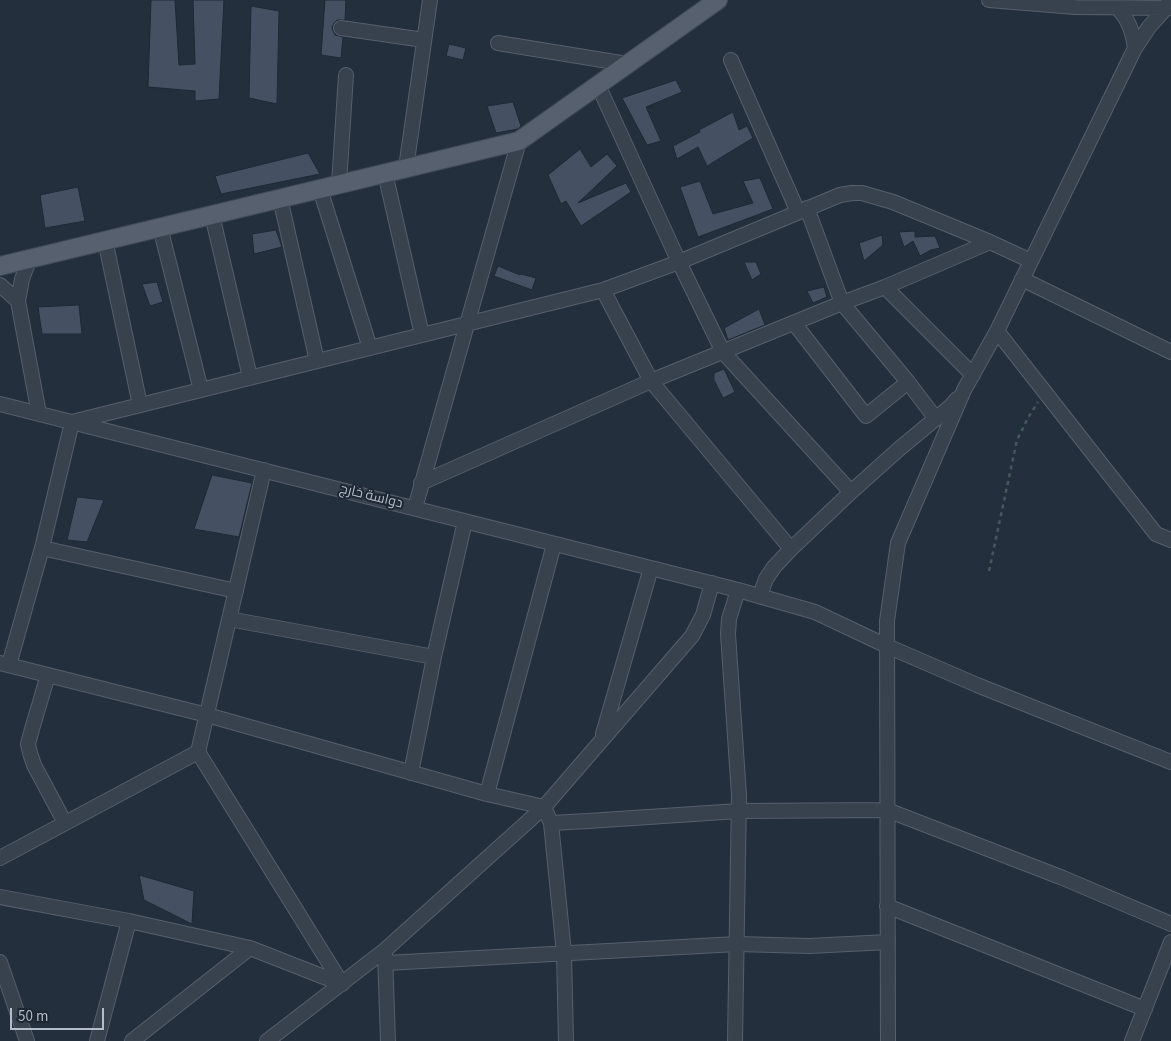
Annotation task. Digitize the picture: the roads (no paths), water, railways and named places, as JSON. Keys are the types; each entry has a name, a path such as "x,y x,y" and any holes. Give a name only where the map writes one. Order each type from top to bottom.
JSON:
{"main road":[{"path":"0,266 519,141 718,0"}],"street":[{"path":"406,168 430,0"},
{"path":"989,0 1075,7 1118,8 1169,5"},
{"path":"888,1041 887,620 898,543 964,390 997,331 1135,48 1149,27 1169,5"},
{"path":"1118,8 1130,27 1135,48"},
{"path":"341,28 424,40"},
{"path":"498,43 628,64"},
{"path":"731,60 802,210 842,303 908,382 936,419"},
{"path":"339,184 346,75"},
{"path":"598,85 679,262 723,352 851,492"},
{"path":"415,508 519,141"},
{"path":"385,173 422,335"},
{"path":"320,189 370,348"},
{"path":"544,807 487,794 207,715 4,664 42,548 72,422 603,290 679,262 840,195 862,193 893,202 1031,261"},
{"path":"280,198 317,361"},
{"path":"212,215 250,378"},
{"path":"160,227 201,390"},
{"path":"105,240 140,405"},
{"path":"421,483 651,381 885,287 990,242"},
{"path":"30,258 22,279 18,301 39,414"},
{"path":"1022,279 1171,352"},
{"path":"0,285 18,301"},
{"path":"885,287 973,375"},
{"path":"603,290 651,381 791,549"},
{"path":"794,323 866,416 908,382"},
{"path":"997,331 1156,534 1171,540"},
{"path":"761,597 766,579 774,567 791,549 899,449 951,406 964,390"},
{"name":"دواسة خارج","path":"0,404 712,583 815,612 977,685 1171,762"},
{"path":"264,470 198,752 342,984"},
{"path":"411,773 464,521"},
{"path":"487,794 554,544"},
{"path":"42,548 236,591"},
{"path":"601,740 651,568"},
{"path":"266,1041 342,984 386,956 544,807 692,636 703,615 712,583"},
{"path":"735,1041 739,795 728,634 729,619 739,590"},
{"path":"230,619 434,657"},
{"path":"48,675 28,744 34,766 65,823"},
{"path":"0,858 198,752"},
{"path":"544,807 551,822 564,953 566,1041"},
{"path":"551,822 588,822 739,811 887,810 1063,878 1171,924"},
{"path":"0,897 129,921 250,948 342,984"},
{"path":"887,906 1145,1009"},
{"path":"97,1041 129,921"},
{"path":"386,956 564,953 737,944 809,946 888,942"},
{"path":"1132,1041 1171,942"},
{"path":"132,1041 250,948"},
{"path":"386,956 388,1041"},
{"path":"0,962 27,1041"}]}
